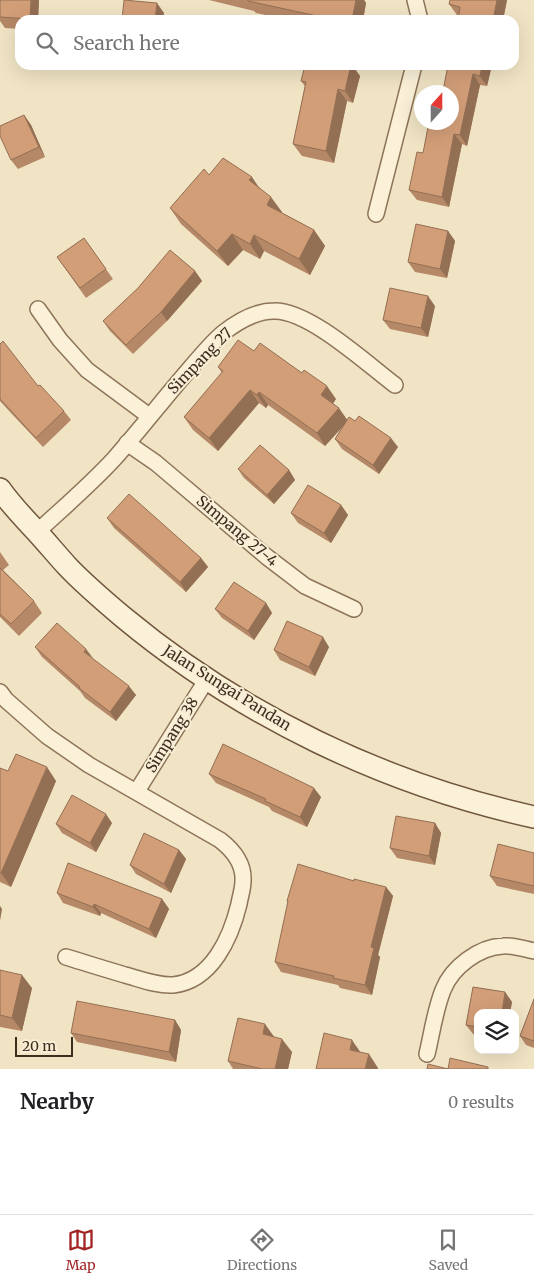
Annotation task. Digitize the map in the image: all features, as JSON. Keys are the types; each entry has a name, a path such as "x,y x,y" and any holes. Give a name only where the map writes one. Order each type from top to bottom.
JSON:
{"street":[{"path":"415,0 419,15"},
{"path":"376,214 413,70"},
{"path":"38,309 60,340 87,370 149,416"},
{"name":"Simpang 27","path":"37,532 112,460 202,354 222,334 241,320 275,311 289,313 304,319 320,328 395,385"},
{"name":"Simpang 27-4","path":"127,443 156,462 267,557 305,586 354,609"},
{"name":"Jalan Sungai Pandan","path":"0,490 67,567 101,598 151,640 246,704 290,729 400,777 450,794 534,817"},
{"name":"Simpang 38","path":"137,792 207,679"},
{"path":"2,700 47,736 89,765 229,846 236,857 243,881 236,917 230,933 218,955 199,975 174,985 156,984 66,958"},
{"path":"427,1054 443,989 451,975 462,965 489,948 505,946 534,951"}],"building":[{"path":"0,0 31,0 30,15 15,15 15,18 0,17"},
{"path":"124,0 157,3 156,15 122,15"},
{"path":"356,0 353,15 312,15 248,1"},
{"path":"450,0 497,0 494,15 459,15 460,7 449,4"},
{"path":"304,70 350,70 345,91 338,89 326,151 293,144 306,82 301,81"},
{"path":"447,70 481,70 480,76 473,74 460,135 454,134 442,197 409,190 417,152 423,153 427,130 459,130 459,85 444,85"},
{"path":"24,115 39,147 11,160 0,136 0,126"},
{"path":"223,158 252,177 249,180 271,197 267,205 314,230 299,259 254,235 250,244 232,234 217,251 170,208 204,169 209,175"},
{"path":"416,224 448,231 440,269 408,262"},
{"path":"84,238 106,269 80,288 57,257"},
{"path":"170,250 195,271 161,312 126,345 103,321 138,288"},
{"path":"390,288 428,296 421,328 383,320"},
{"path":"238,340 254,351 260,343 302,373 304,370 327,386 321,395 339,408 317,433 259,392 257,395 250,390 209,438 184,417 223,371 218,367"},
{"path":"3,341 38,386 40,385 64,411 36,438 0,399 0,344"},
{"path":"359,416 391,438 373,465 335,439 349,417 355,421"},
{"path":"260,445 289,470 267,495 238,469"},
{"path":"308,485 341,505 324,533 291,513"},
{"path":"129,494 201,558 180,582 107,518"},
{"path":"0,568 34,601 11,624 0,614"},
{"path":"234,582 266,603 248,631 215,609"},
{"path":"287,621 323,637 309,667 274,650"},
{"path":"57,623 86,649 84,652 129,686 110,712 79,688 35,647"},
{"path":"223,744 314,788 300,817 265,801 266,799 209,774"},
{"path":"16,754 47,767 0,873 0,768 8,771"},
{"path":"72,795 106,814 90,843 56,824"},
{"path":"396,816 435,823 429,856 390,848"},
{"path":"144,833 179,850 164,884 130,865"},
{"path":"498,844 534,853 534,886 490,876"},
{"path":"68,863 162,899 149,929 94,904 93,907 57,893"},
{"path":"298,864 354,881 354,879 386,887 371,947 374,948 365,985 275,962 287,901"},
{"path":"0,970 22,975 12,1018 0,1015"},
{"path":"473,987 505,992 503,1009 474,1009 474,1026 466,1025"},
{"path":"534,999 534,1041 520,1036"},
{"path":"77,1001 175,1020 169,1052 71,1033"},
{"path":"238,1018 265,1024 263,1034 282,1039 275,1069 262,1069 228,1061"},
{"path":"324,1033 352,1040 350,1050 369,1054 365,1069 316,1069"},
{"path":"450,1058 488,1067 488,1069 448,1069"},
{"path":"428,1064 448,1069 427,1069"}]}
